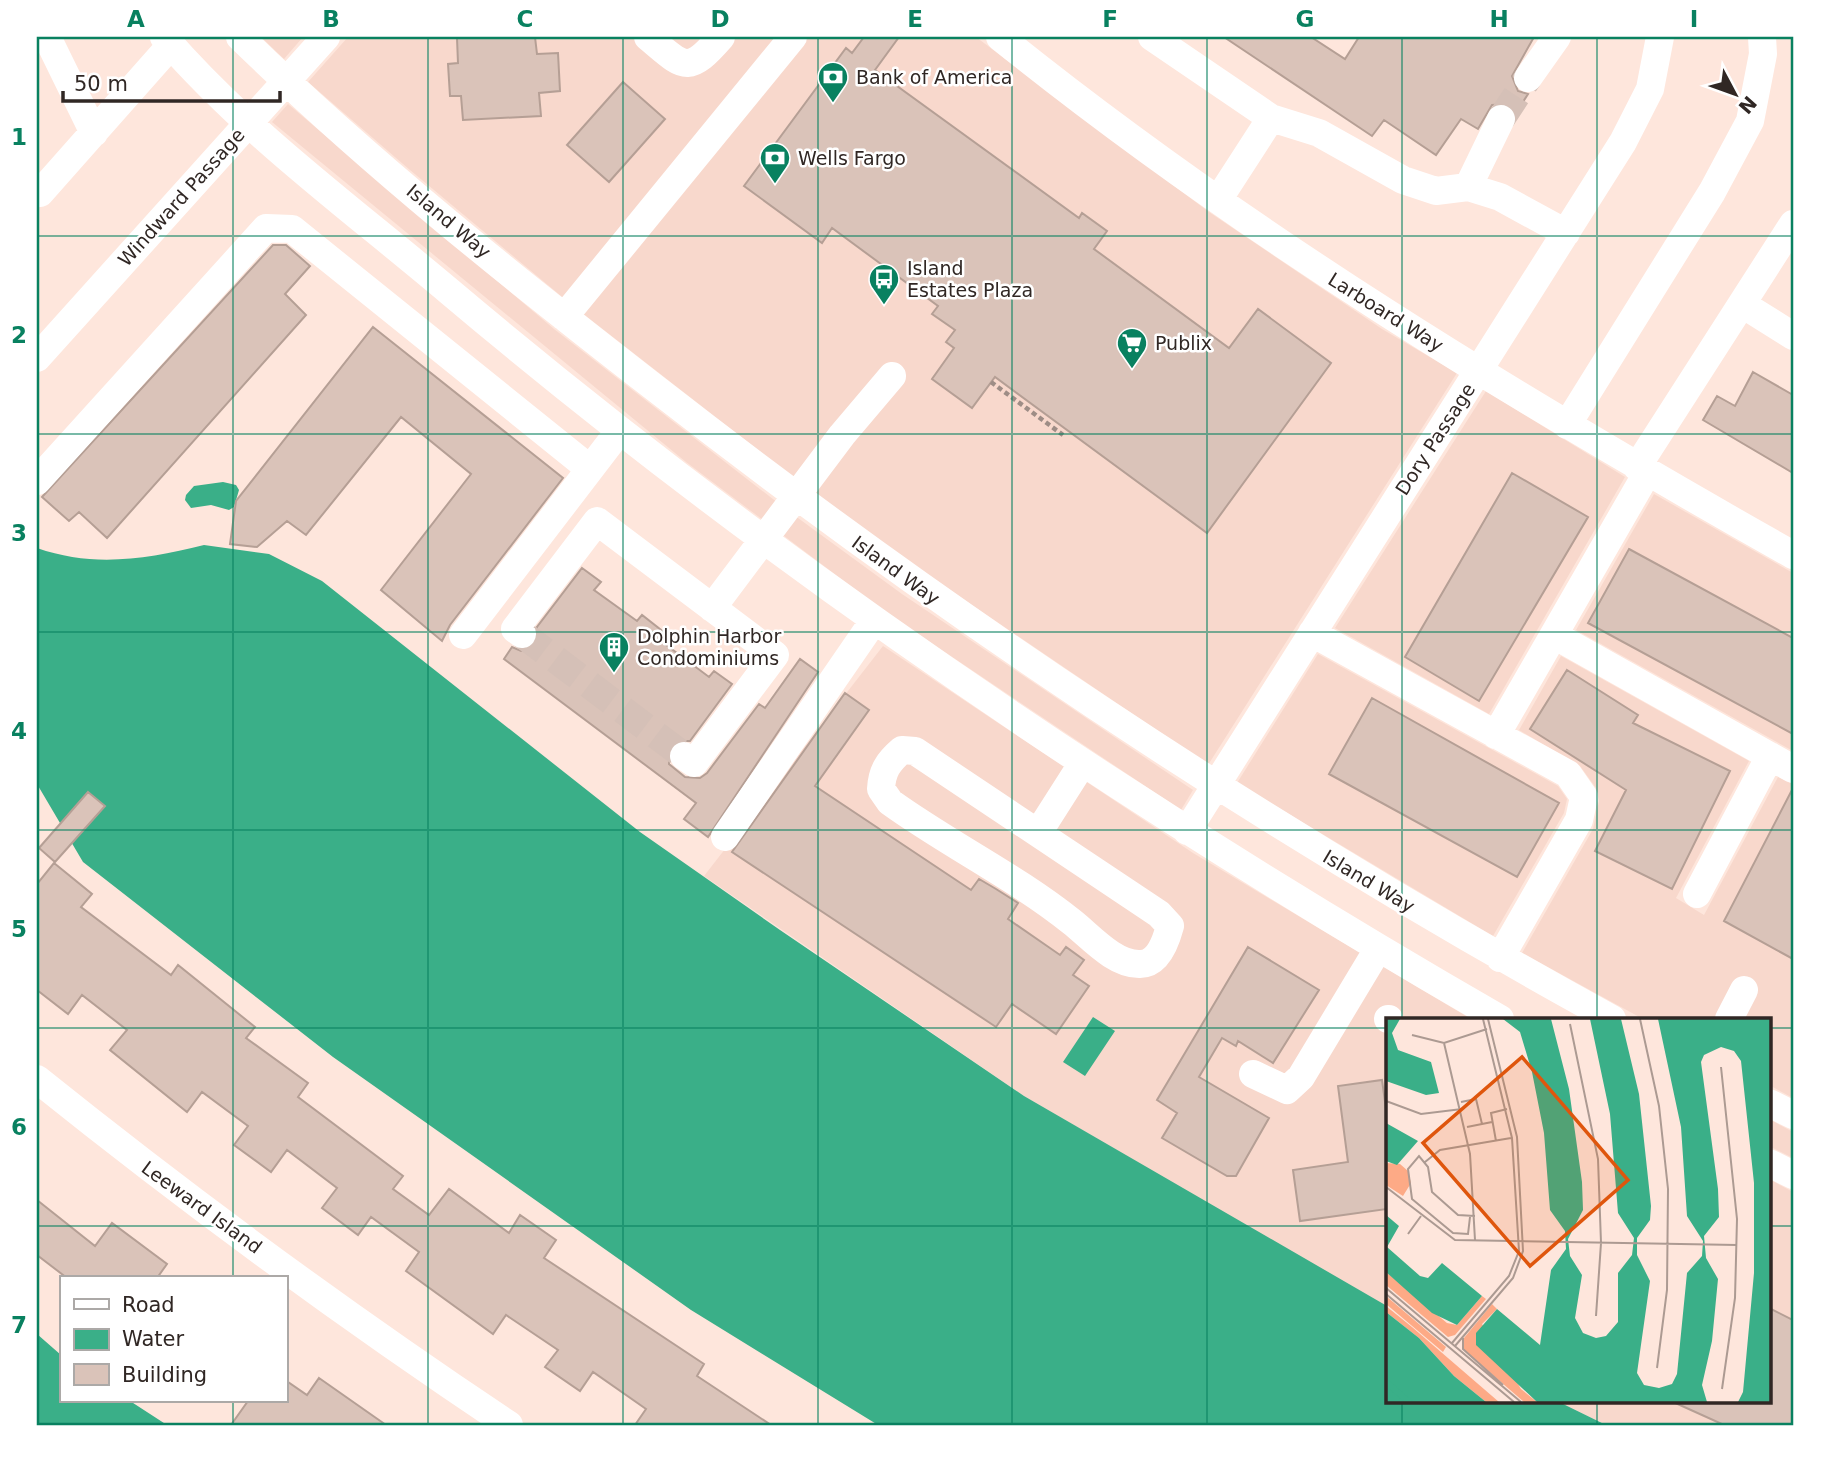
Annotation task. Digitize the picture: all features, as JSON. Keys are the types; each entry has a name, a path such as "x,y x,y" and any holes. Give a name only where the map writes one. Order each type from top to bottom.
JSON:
{"street":[{"path":"47,37 94,133"},
{"name":"Island Way","path":"240,37 286,82 564,317 796,498 910,582 1214,786 1500,958 1610,1018"},
{"name":"Windward Passage","path":"37,358 326,37"},
{"path":"648,37 673,57 693,64 721,37"},
{"path":"564,317 793,37"},
{"path":"1528,78 1557,37"},
{"name":"Dory Passage","path":"1187,831 1623,142 1650,89 1660,37"},
{"path":"1567,425 1712,192 1750,121 1763,54 1762,37"},
{"name":"Larboard Way","path":"1006,39 1218,200 1391,317 1642,470 1793,555"},
{"path":"1162,40 1271,118 1319,133 1403,180 1436,191 1468,187 1500,197 1566,233"},
{"path":"38,192 94,133 167,41 249,121 527,357 763,541 873,622 1082,764 1187,831 1378,949 1498,1018"},
{"path":"1218,200 1271,118"},
{"path":"1468,187 1501,119"},
{"path":"1496,735 1554,635 1642,470 1793,224"},
{"path":"37,481 266,228 280,227 292,229 590,469"},
{"path":"1742,304 1793,336"},
{"path":"712,608 842,435 892,376"},
{"path":"463,635 620,430"},
{"path":"522,634 515,629 597,521 775,655 694,763 684,756"},
{"path":"725,837 873,622"},
{"path":"1312,633 1568,774 1584,797 1579,820 1500,958"},
{"path":"1554,635 1782,762 1697,894"},
{"path":"902,750 915,751 1038,833 1159,914 1170,926 1165,945 1155,957 1143,965 1129,963 1104,949 1069,920 890,802 881,789 882,775 890,761 902,750"},
{"path":"1038,833 1082,764"},
{"path":"1253,1074 1287,1090 1301,1077 1378,949"},
{"path":"1730,1018 1744,990"},
{"name":"Leeward Island","path":"37,1079 146,1167 404,1355 509,1425"},
{"path":"1770,1104 1793,1115"},
{"path":"1770,1164 1793,1175"}],"path":[{"path":"991,382 1063,436"}],"shaded area":[{"path":"261,37 303,37 284,59"},
{"path":"348,37 976,37 1209,212 1382,329 1457,373 1208,765 919,569 804,486 573,306 410,170 308,82"},
{"path":"288,104 554,329 787,510 902,594 1193,790 1181,810 885,612 686,462 272,122"},
{"path":"1486,391 1625,477 1489,714 1335,628"},
{"path":"1654,494 1793,573 1793,751 1576,630"},
{"path":"883,646 1193,853 1469,1018 1386,1018 1386,1307 1024,1096 704,876"},
{"path":"1318,654 1558,786 1567,799 1564,813 1493,936 1237,783"},
{"path":"1561,656 1749,761 1676,898 1704,915 1778,777 1793,784 1793,1098 1770,1086 1770,1018 1641,1018 1522,953 1593,829 1599,801 1596,788 1580,766 1519,730"},
{"path":"1770,1120 1793,1132 1793,1158 1770,1146"},
{"path":"1770,1180 1793,1192 1793,1425 1606,1425 1559,1402 1770,1402"}],"water":[{"path":"223,482 236,485 239,490 234,507 229,510 211,505 191,508 185,500 194,486"},
{"path":"204,545 269,554 322,581 640,832 780,930 1024,1096 1386,1305 1386,1402 1559,1402 1606,1425 878,1425 691,1310 333,1057 83,862 37,784 37,548 100,560 162,554"},
{"path":"1093,1017 1115,1031 1085,1076 1063,1062"},
{"path":"37,1334 60,1354 60,1402 132,1402 167,1425 37,1425"}],"building":[{"path":"535,37 537,54 558,53 560,91 539,93 541,116 463,120 461,96 450,96 448,64 458,63 457,38"},
{"path":"864,37 899,37 875,70 1079,218 1082,213 1107,231 1094,249 1229,348 1258,309 1331,363 1207,533 995,377 972,408 932,379 954,348 946,342 955,330 932,314 938,306 832,228 822,243 744,186 846,48 852,53"},
{"path":"1224,37 1311,37 1345,59 1359,37 1534,37 1512,76 1518,91 1528,94 1516,113 1508,104 1492,105 1478,129 1461,119 1436,155 1384,120 1372,136"},
{"path":"623,82 665,119 609,182 567,145"},
{"path":"273,245 286,245 310,266 285,294 306,315 107,538 79,512 69,521 42,497"},
{"path":"373,327 563,478 450,625 442,641 381,590 471,474 401,417 306,535 287,521 257,547 230,544 236,501"},
{"path":"1753,372 1793,395 1793,473 1703,420 1717,396 1735,406"},
{"path":"1512,473 1588,517 1479,701 1405,657"},
{"path":"1629,549 1793,638 1793,734 1588,623"},
{"name":"Dolphin Harbor Condominiums","path":"582,568 601,582 594,590 637,621 642,615 670,637 665,644 709,677 714,671 732,684 690,741 678,741 670,747 669,764 685,777 700,778 707,773 759,704 765,708 800,659 818,672 708,837 684,819 696,803 504,659 512,647 521,651 535,644 537,627"},
{"path":"1567,670 1638,715 1633,723 1730,771 1672,889 1595,851 1626,790 1530,729"},
{"path":"845,693 869,710 815,786 971,890 979,879 1018,903 1008,919 1060,955 1066,947 1084,960 1073,975 1089,986 1056,1034 1012,1004 996,1027 732,852"},
{"path":"1372,698 1559,803 1517,877 1329,774"},
{"path":"1793,788 1793,959 1724,921"},
{"path":"88,792 105,806 55,862 39,848"},
{"path":"54,863 92,894 81,907 171,975 178,965 255,1027 246,1038 308,1083 298,1097 403,1176 393,1189 429,1215 449,1189 509,1233 520,1215 556,1240 544,1258 704,1364 697,1376 771,1425 635,1425 646,1409 593,1372 580,1391 545,1367 558,1350 506,1315 493,1334 406,1271 419,1252 371,1217 358,1235 322,1208 337,1188 287,1150 271,1172 234,1145 248,1126 202,1092 187,1112 110,1050 127,1030 82,995 68,1014 37,990 37,884"},
{"path":"1248,947 1319,990 1273,1063 1238,1041 1236,1046 1222,1038 1199,1077 1269,1118 1236,1176 1227,1176 1162,1138 1177,1113 1157,1100"},
{"path":"1382,1080 1386,1109 1386,1209 1300,1221 1293,1170 1348,1162 1338,1086"},
{"path":"37,1200 95,1246 112,1223 167,1264 158,1276 64,1276 37,1255"},
{"path":"1770,1308 1793,1320 1793,1425 1724,1425 1673,1402 1770,1402"},
{"path":"319,1378 386,1425 231,1425 247,1402 287,1402 287,1381 307,1395"}],"tunnel":[{"path":"1501,119 1528,78"},
{"path":"522,634 684,756"}],"place":[{"name":"Bank of America","path":"833,104"},
{"name":"Wells Fargo","path":"775,185"},
{"name":"Island Estates Plaza","path":"884,306"},
{"name":"Publix","path":"1132,370"},
{"name":"Dolphin Harbor Condominiums","path":"614,674"}]}
